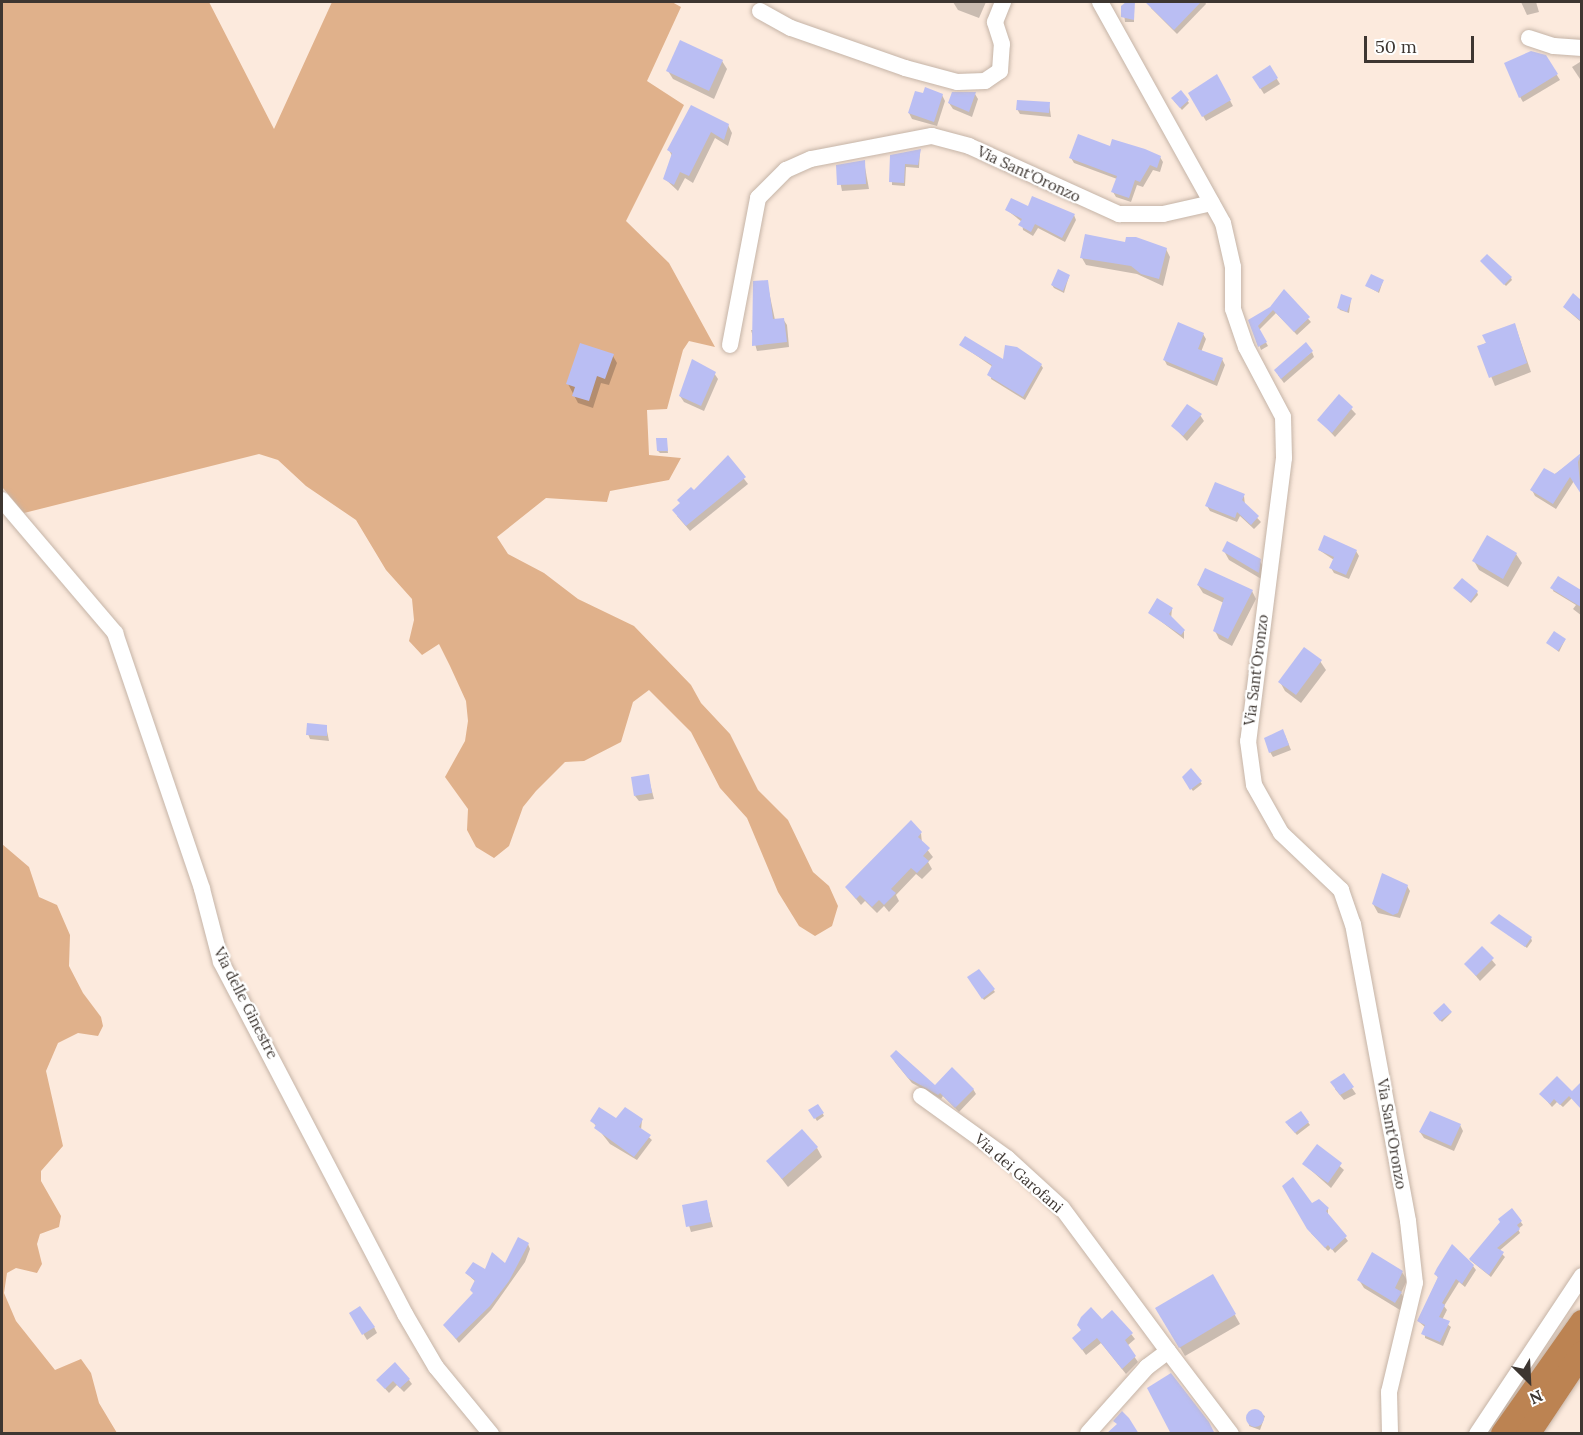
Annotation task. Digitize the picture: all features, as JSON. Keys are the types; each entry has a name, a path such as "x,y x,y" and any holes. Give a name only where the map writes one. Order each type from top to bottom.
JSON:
{"highway":[{"path":"1503,1434 1581,1322"},
{"path":"1528,1434 1581,1353"}],"street":[{"path":"760,10 802,32 957,82 985,81 1000,71 1002,44 995,22 1003,2"},
{"name":"Via Sant'Oronzo","path":"1100,2 1212,203 1228,243 1233,267 1233,309 1246,347 1283,417 1285,433 1250,702 1248,741 1254,784 1281,833 1341,890 1348,906 1408,1221 1415,1283 1389,1392 1390,1434"},
{"path":"1529,38 1554,46 1581,48"},
{"name":"Via Sant'Oronzo","path":"730,345 758,198 786,170 811,159 932,136 999,158 1119,214 1163,214 1212,203"},
{"name":"Via delle Ginestre","path":"2,500 115,633 202,889 221,962 405,1314 436,1367 491,1434"},
{"name":"Via dei Garofani","path":"921,1096 1007,1158 1062,1208 1232,1434"},
{"path":"1477,1434 1581,1276"},
{"path":"1088,1433 1147,1367 1168,1351"}],"shaded area":[{"path":"2,2 209,2 274,129 332,2 672,2 681,7 647,81 684,105 626,221 669,263 715,347 689,341 683,350 667,409 647,410 649,455 681,458 669,480 610,491 607,502 546,498 497,537 508,554 544,573 578,599 634,626 691,685 701,703 730,734 758,790 788,820 813,872 829,886 838,906 832,926 815,936 799,926 778,892 747,818 720,788 691,732 649,690 633,702 621,742 584,761 565,762 536,791 523,807 509,846 494,858 476,847 467,830 468,809 445,777 465,741 468,721 466,701 439,644 422,655 409,641 414,620 412,599 386,570 356,520 306,486 278,460 259,454 24,513 2,487"},
{"path":"2,844 29,867 39,897 57,905 70,935 69,966 83,993 101,1017 103,1026 98,1036 78,1033 58,1043 46,1071 63,1146 41,1171 41,1181 61,1216 59,1227 40,1234 37,1244 42,1264 37,1273 16,1268 7,1273 4,1293 16,1321 55,1370 81,1359 91,1373 99,1403 117,1433 2,1433"}],"building":[{"path":"1126,2 1135,2 1134,20 1121,17 1121,6"},
{"path":"1145,2 1201,2 1174,30"},
{"path":"680,40 723,60 709,91 666,71"},
{"path":"1531,51 1546,55 1558,74 1519,98 1504,63"},
{"path":"1270,65 1278,78 1260,89 1252,77"},
{"path":"1217,74 1231,100 1202,117 1188,93"},
{"path":"925,87 943,94 934,122 908,113 915,91 923,93"},
{"path":"1181,90 1189,100 1180,108 1171,98"},
{"path":"952,92 976,92 969,112 948,103"},
{"path":"1017,100 1050,102 1049,113 1016,110"},
{"path":"691,105 729,124 724,140 711,132 689,176 680,172 674,185 663,179 672,153 667,150"},
{"path":"1078,134 1110,146 1112,139 1145,149 1161,156 1157,168 1150,165 1140,182 1135,180 1129,198 1111,192 1117,176 1069,158"},
{"path":"921,149 918,165 905,164 904,183 889,182 890,155"},
{"path":"865,160 866,184 837,185 836,165"},
{"path":"1032,196 1075,214 1062,238 1035,224 1031,232 1018,225 1022,219 1005,210 1011,198 1028,206"},
{"path":"1085,234 1125,242 1126,237 1136,237 1167,248 1159,279 1141,274 1131,266 1080,258"},
{"path":"1487,254 1512,277 1504,285 1480,261"},
{"path":"1058,269 1070,275 1063,291 1051,285"},
{"path":"1371,274 1384,280 1378,292 1365,286"},
{"path":"768,280 773,319 784,318 787,342 752,346 753,281"},
{"path":"1284,289 1310,317 1294,332 1273,310 1258,326 1267,342 1258,347 1248,320 1270,307"},
{"path":"1573,293 1581,300 1581,321 1563,307"},
{"path":"1341,294 1352,298 1347,312 1337,308"},
{"path":"1178,322 1204,333 1198,349 1223,358 1214,381 1163,360"},
{"path":"1515,323 1527,363 1489,378 1477,346 1486,343 1482,335"},
{"path":"965,336 1003,359 1005,345 1017,347 1042,364 1023,397 987,375 992,365 959,345"},
{"path":"1306,342 1313,351 1281,379 1274,370"},
{"path":"580,343 614,354 605,379 597,376 589,401 572,396 575,387 566,384"},
{"path":"692,359 716,372 701,406 679,396"},
{"path":"1339,394 1353,407 1332,433 1317,420"},
{"path":"1187,404 1202,414 1183,436 1171,426"},
{"path":"656,438 667,438 668,451 657,451"},
{"path":"1581,453 1578,462 1581,494 1570,477 1553,504 1530,490 1544,468 1555,474"},
{"path":"728,455 746,477 686,526 672,510 680,503 677,500 691,487 694,490"},
{"path":"1215,482 1245,494 1242,500 1259,516 1251,525 1237,512 1235,518 1205,506"},
{"path":"1324,535 1357,550 1346,575 1329,568 1334,557 1318,550"},
{"path":"1487,535 1517,553 1503,579 1472,561"},
{"path":"1227,541 1261,559 1259,573 1222,551"},
{"path":"1205,568 1253,590 1228,639 1213,631 1224,598 1197,585"},
{"path":"1558,576 1581,590 1581,607 1550,588"},
{"path":"1462,578 1478,591 1470,602 1453,588"},
{"path":"1157,598 1173,608 1169,614 1185,630 1181,635 1148,613"},
{"path":"1554,631 1566,639 1558,651 1546,643"},
{"path":"1304,647 1322,660 1296,695 1278,682"},
{"path":"307,723 327,725 327,736 306,735"},
{"path":"1283,729 1289,745 1269,753 1264,738"},
{"path":"1191,768 1202,781 1190,790 1182,777"},
{"path":"649,774 652,793 634,796 631,777"},
{"path":"911,820 922,832 918,837 930,848 923,856 929,861 917,873 911,868 891,889 896,893 884,905 879,900 872,907 860,895 856,899 845,887"},
{"path":"1382,873 1408,885 1398,913 1393,915 1372,904"},
{"path":"1499,914 1532,937 1525,947 1490,923"},
{"path":"1482,946 1494,958 1476,976 1464,964"},
{"path":"979,969 995,989 982,999 967,977"},
{"path":"1444,1003 1452,1012 1440,1021 1433,1013"},
{"path":"896,1050 935,1085 952,1067 974,1089 955,1108 940,1093 938,1095 908,1078 890,1056"},
{"path":"1344,1073 1354,1087 1340,1095 1330,1082"},
{"path":"1557,1076 1572,1091 1581,1082 1581,1109 1569,1096 1560,1105 1554,1099 1550,1104 1539,1094"},
{"path":"818,1104 824,1113 814,1119 808,1110"},
{"path":"599,1107 616,1118 625,1107 643,1119 639,1127 651,1135 634,1157 594,1128 596,1125 590,1121"},
{"path":"1301,1111 1309,1122 1295,1133 1285,1122"},
{"path":"1430,1111 1461,1124 1451,1146 1419,1132"},
{"path":"802,1129 818,1147 782,1179 766,1161"},
{"path":"1317,1144 1342,1163 1328,1183 1302,1164"},
{"path":"1293,1177 1312,1203 1319,1199 1329,1208 1326,1211 1347,1236 1332,1250 1328,1245 1325,1248 1307,1229 1282,1186"},
{"path":"707,1200 711,1222 686,1227 682,1205"},
{"path":"1512,1208 1522,1221 1517,1225 1520,1229 1497,1248 1504,1252 1489,1275 1469,1259 1500,1222 1498,1219"},
{"path":"518,1237 529,1243 509,1281 490,1306 456,1339 443,1325 473,1293 470,1290 475,1280 465,1273 473,1262 485,1269 492,1252 505,1263"},
{"path":"1452,1244 1474,1265 1462,1284 1456,1279 1442,1303 1445,1305 1439,1317 1450,1321 1440,1342 1421,1334 1425,1325 1417,1321 1438,1277 1434,1274"},
{"path":"1372,1252 1403,1271 1395,1288 1402,1292 1395,1303 1357,1280"},
{"path":"1213,1274 1236,1314 1179,1348 1155,1308"},
{"path":"360,1306 375,1327 362,1335 349,1313"},
{"path":"1091,1307 1102,1319 1112,1310 1133,1333 1125,1340 1136,1356 1122,1369 1097,1338 1082,1350 1072,1338 1081,1330 1077,1325"},
{"path":"395,1362 410,1379 400,1388 393,1381 385,1389 376,1380"},
{"path":"1171,1373 1209,1422 1215,1434 1171,1434 1147,1388"},
{"path":"1255,1409 1261,1412 1264,1418 1261,1424 1255,1427 1249,1424 1246,1418 1249,1412"},
{"path":"1122,1411 1139,1434 1106,1434 1117,1424 1113,1421"}]}
